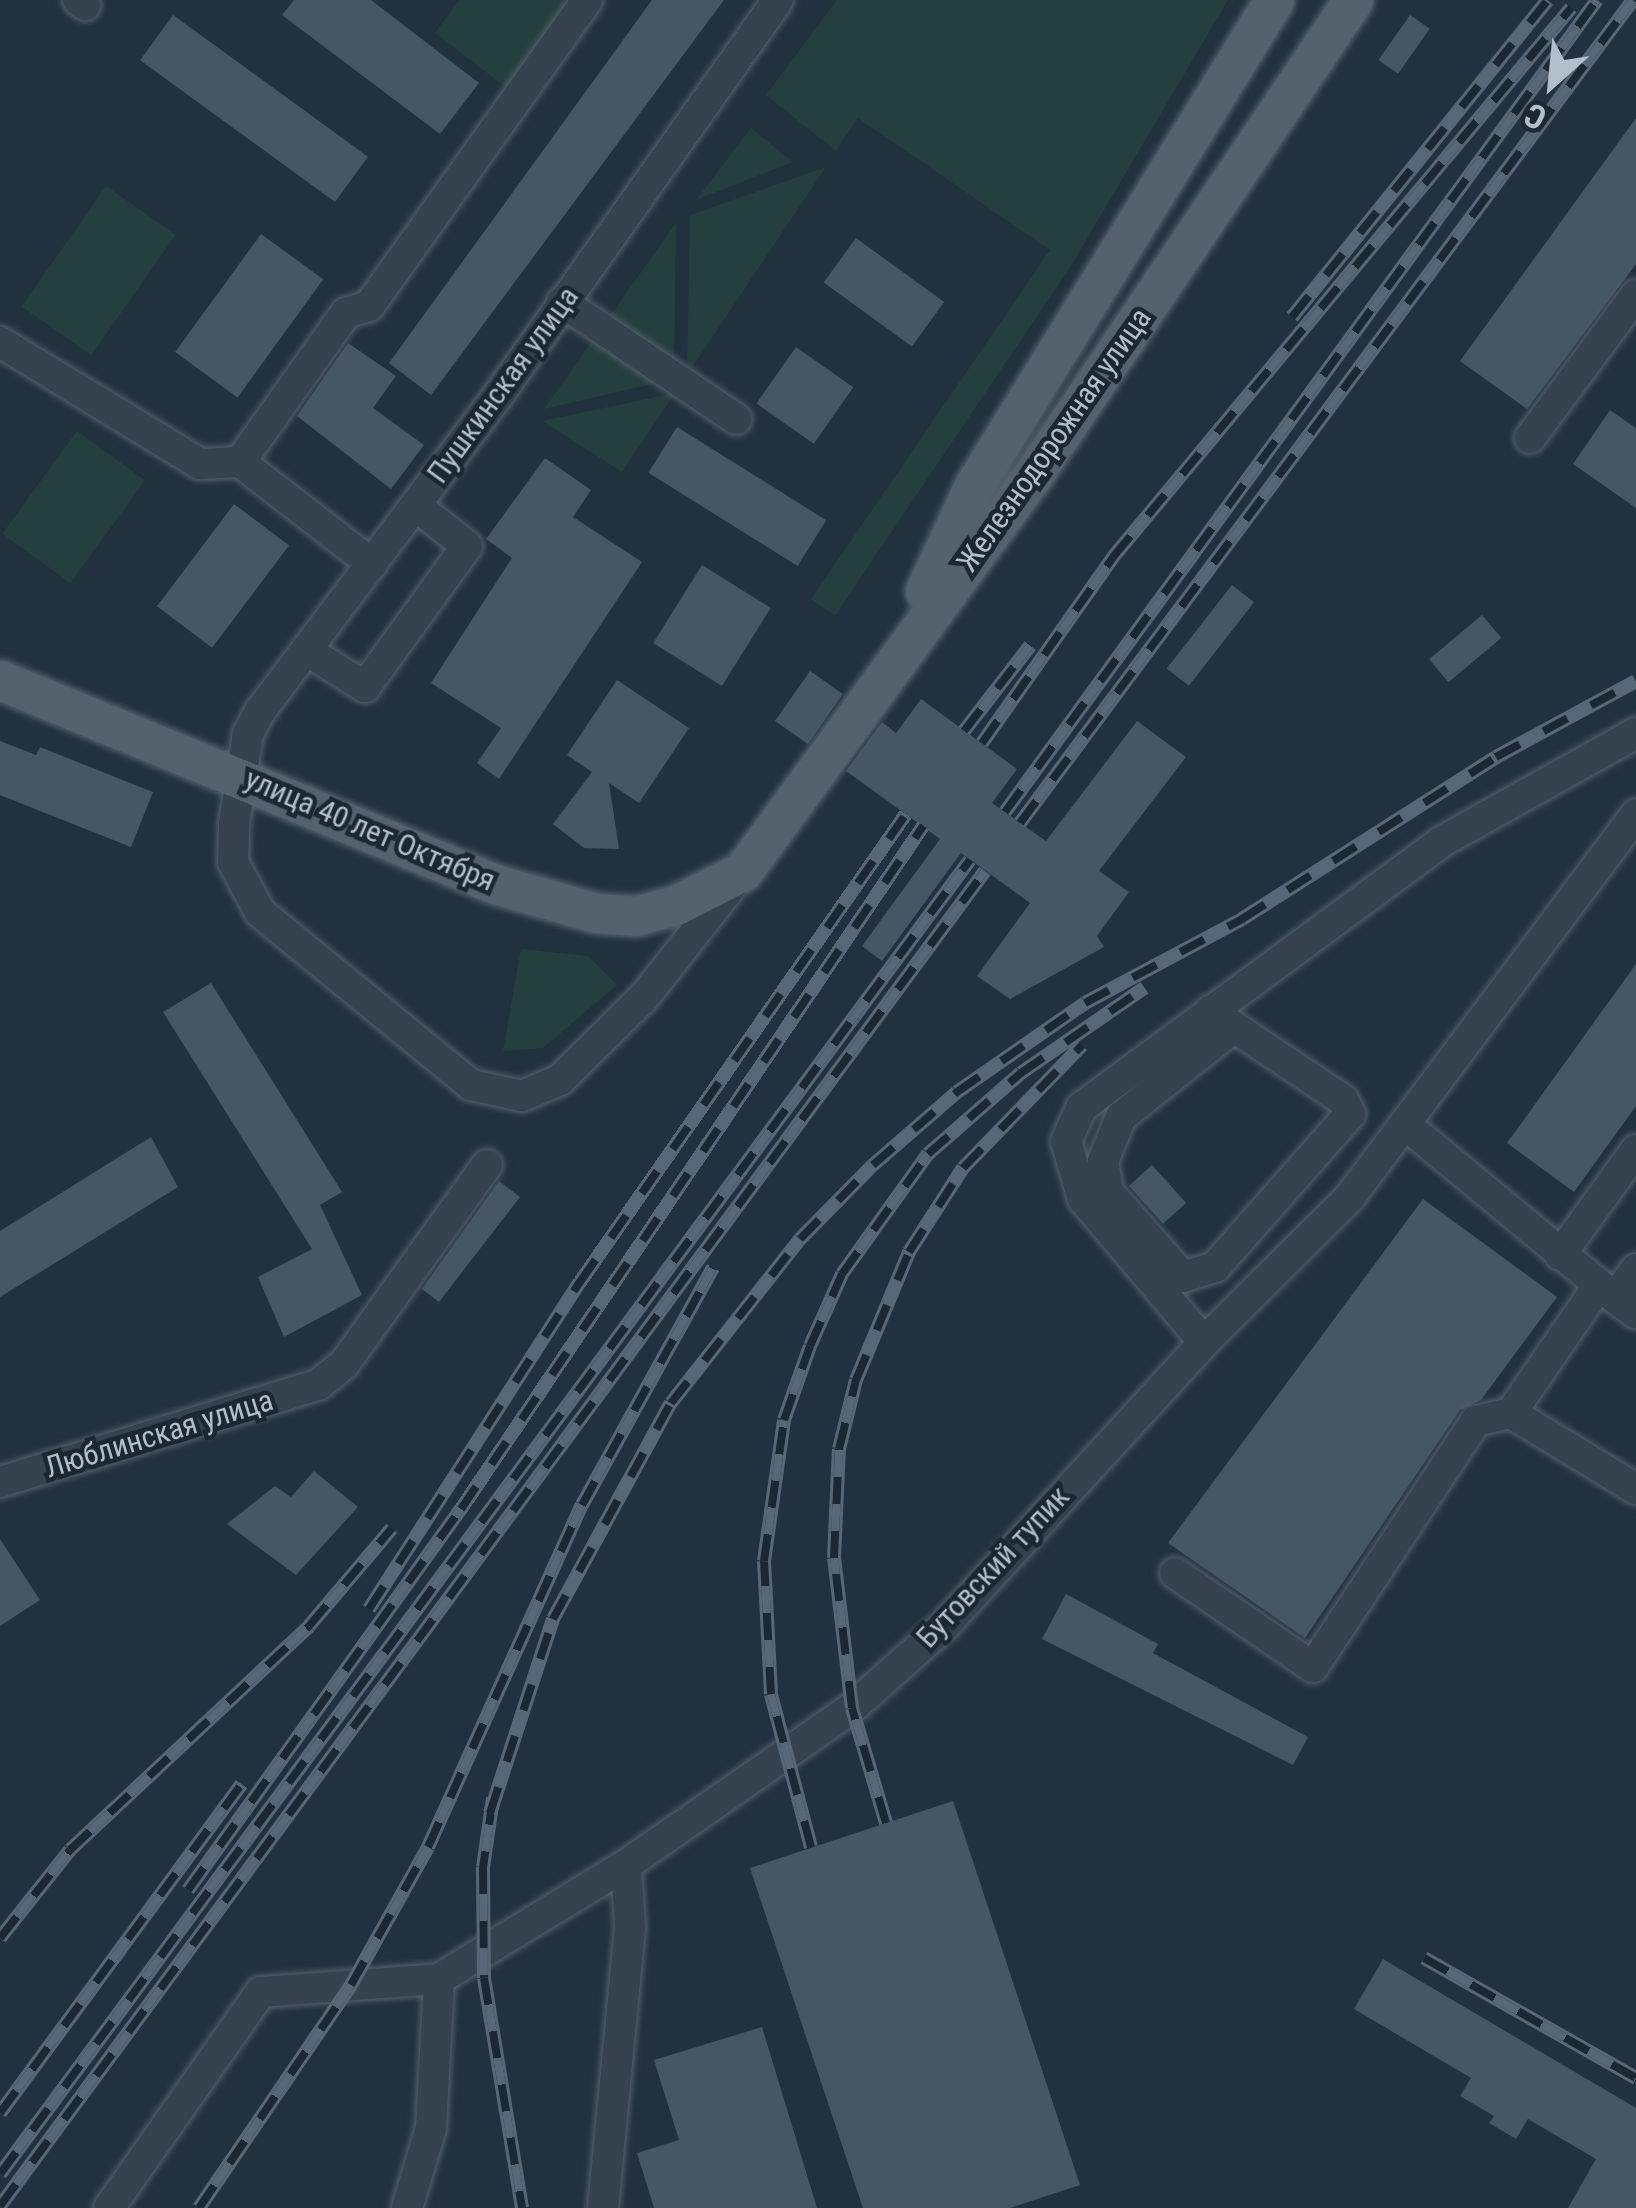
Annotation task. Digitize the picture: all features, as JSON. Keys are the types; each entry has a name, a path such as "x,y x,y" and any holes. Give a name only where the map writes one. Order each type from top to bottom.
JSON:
{"main road":[{"path":"895,656 974,486 1274,0"},
{"name":"Железнодорожная улица","path":"743,871 895,656 1031,478 1353,0"},
{"name":"улица 40 лет Октября","path":"0,680 240,775 495,884 596,914 676,905 743,871"}],"street":[{"path":"240,462 346,313 369,306 587,0"},
{"name":"Пушкинская улица","path":"743,871 644,997 560,1080 522,1096 470,1085 260,912 233,862 240,775 261,710 416,506 778,0"},
{"path":"1530,438 1636,295"},
{"path":"562,302 736,419"},
{"path":"0,342 200,464 240,462 372,564"},
{"path":"306,650 365,686 467,546 416,506"},
{"path":"1222,1019 1343,1100 1350,1114 1215,1267 1184,1277 1108,1192 1103,1161 1120,1117 1222,1019 1441,842 1636,733"},
{"name":"Бутовский тупик","path":"109,2208 261,1992 439,1979 626,1865 852,1708 945,1625 1204,1342 1350,1197 1636,814"},
{"path":"1204,1342 1083,1198 1066,1142 1082,1107 1222,1019"},
{"path":"1406,1125 1616,1299"},
{"path":"1560,1255 1636,1150"},
{"name":"Люблинская улица","path":"0,1482 318,1385 344,1364 487,1165"},
{"path":"1175,1573 1312,1667 1476,1420 1511,1413 1616,1299 1636,1268"},
{"path":"1511,1413 1636,1489"},
{"path":"604,2206 629,1927 626,1865"},
{"path":"407,2208 431,2128 439,1979"}],"green space":[{"path":"459,0 572,0 508,89 435,33"},
{"path":"837,0 1228,0 1072,264 835,616 811,599 1050,250 858,118 836,151 766,95"},
{"path":"751,128 793,162 696,200"},
{"path":"826,167 687,375 690,215"},
{"path":"106,186 176,235 91,355 22,306"},
{"path":"676,223 674,379 544,409"},
{"path":"675,393 622,472 542,421"},
{"path":"77,431 145,480 70,583 2,534"},
{"path":"521,949 588,956 617,985 543,1048 503,1051"}],"building":[{"path":"294,0 371,0 479,83 440,134 282,15"},
{"path":"652,0 724,0 431,395 389,363"},
{"path":"173,15 368,157 335,202 140,60"},
{"path":"1410,15 1430,29 1398,74 1378,60"},
{"path":"1636,118 1636,264 1527,409 1460,361"},
{"path":"261,234 323,279 237,397 175,352"},
{"path":"856,238 944,302 912,347 824,282"},
{"path":"348,343 396,376 373,408 424,445 391,489 297,416"},
{"path":"796,347 853,387 814,444 756,404"},
{"path":"1610,410 1636,428 1636,508 1573,464"},
{"path":"677,427 826,520 798,566 648,473"},
{"path":"545,458 591,490 573,517 642,562 499,779 477,763 501,728 431,683 512,558 486,539"},
{"path":"234,504 289,546 212,648 157,606"},
{"path":"702,565 771,608 722,686 653,643"},
{"path":"1232,585 1254,602 1189,686 1167,669"},
{"path":"1482,615 1501,638 1448,682 1429,659"},
{"path":"810,671 843,694 808,744 775,721"},
{"path":"617,680 689,728 639,803 609,783 619,849 584,848 553,824 592,772 567,755"},
{"path":"921,699 1017,769 992,803 1046,841 1137,721 1186,757 1099,871 1129,892 1097,936 1104,947 1010,999 977,976 1030,903 961,853 882,961 862,946 940,839 846,771 882,722 896,733"},
{"path":"0,741 36,755 40,747 153,792 131,847 0,795"},
{"path":"1636,964 1636,1106 1574,1192 1507,1143"},
{"path":"211,983 342,1192 320,1205 362,1295 284,1337 258,1277 312,1249 163,1012"},
{"path":"151,1137 178,1187 0,1297 0,1231"},
{"path":"1152,1165 1186,1203 1163,1224 1129,1186"},
{"path":"499,1181 520,1197 439,1302 422,1289"},
{"path":"1423,1199 1557,1297 1481,1400 1460,1410 1305,1638 1168,1543"},
{"path":"314,1471 358,1507 296,1575 227,1524 275,1486 291,1497"},
{"path":"0,1539 40,1600 0,1626"},
{"path":"1066,1594 1158,1644 1153,1653 1308,1737 1293,1765 1042,1639"},
{"path":"953,1801 1080,2185 1010,2208 863,2208 750,1868"},
{"path":"1383,1959 1636,2108 1636,2208 1568,2208 1596,2159 1528,2119 1516,2139 1489,2123 1494,2116 1460,2096 1471,2078 1354,2009"},
{"path":"762,2027 817,2208 654,2208 637,2153 679,2140 654,2060"}],"railway":[{"path":"1292,317 1548,0"},
{"path":"1005,812 1597,0"},
{"path":"1020,823 1633,0"},
{"path":"982,743 1113,557 1571,8"},
{"path":"964,731 1030,646"},
{"path":"490,1813 553,1619 671,1403 800,1239 873,1165 957,1092 1085,1003 1242,919 1496,757 1636,681"},
{"path":"369,1609 580,1282 906,814"},
{"path":"188,1890 461,1509 923,826"},
{"path":"0,2174 970,860"},
{"path":"0,2206 985,871"},
{"path":"811,1847 771,1694 764,1561 784,1420 810,1346 842,1274 928,1154 1021,1073 1144,988"},
{"path":"886,1823 852,1708 834,1558 839,1449 856,1380 909,1252 963,1168 1082,1045"},
{"path":"199,2208 351,1985 428,1847 582,1505 713,1268"},
{"path":"0,1938 70,1850 309,1626 392,1528"},
{"path":"0,2113 242,1784"},
{"path":"493,1798 483,1867 484,1978 522,2208"},
{"path":"1424,1958 1636,2078"}]}
